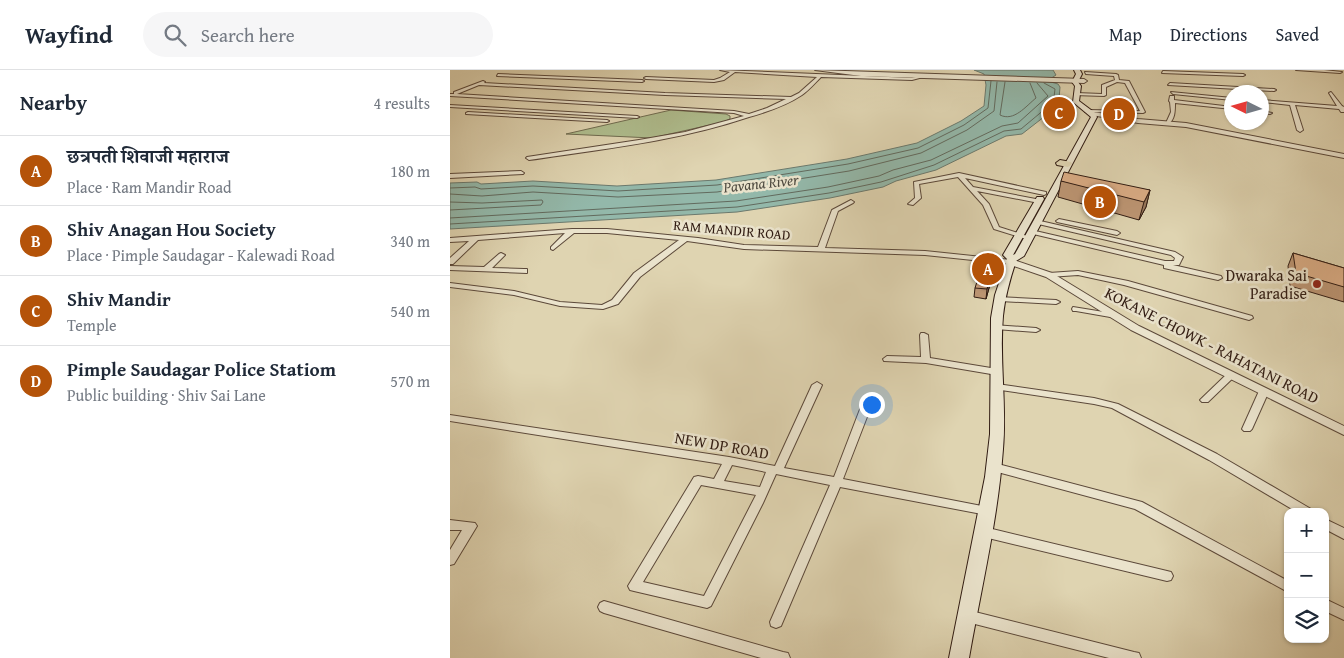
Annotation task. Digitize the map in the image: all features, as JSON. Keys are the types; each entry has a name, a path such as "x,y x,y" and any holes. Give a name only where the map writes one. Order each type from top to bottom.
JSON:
{"main road":[{"path":"1025,235 1038,220 1083,121 1090,112 1076,102 1076,94 1081,78 1077,70"},
{"path":"959,658 988,511 996,450 996,327 1000,299 1012,261 1019,256 1025,235 1039,201 1064,163"}],"street":[{"path":"498,75 501,70"},
{"path":"722,70 960,76"},
{"path":"835,70 848,74 1065,79 1117,78 1127,82 1142,112 1090,112"},
{"path":"1076,94 1104,95 1104,86 1117,78 1120,70"},
{"path":"1298,70 1340,72"},
{"path":"450,95 498,75 714,81 722,79 734,71"},
{"path":"1162,71 1243,75"},
{"path":"1162,71 1173,93 1171,101 1173,112 1168,123"},
{"path":"529,158 657,140 723,125 792,98 816,82 819,73"},
{"path":"610,105 645,79"},
{"path":"479,84 792,98"},
{"path":"1170,84 1274,90"},
{"path":"1173,93 1224,98"},
{"path":"1331,93 1344,114"},
{"path":"450,95 734,112 749,116"},
{"path":"1269,101 1280,100 1292,104 1342,108"},
{"path":"1171,101 1224,107"},
{"path":"1292,104 1300,130"},
{"path":"450,106 637,117"},
{"path":"450,112 607,122"},
{"path":"1090,112 1186,125 1344,156"},
{"path":"450,176 521,173"},
{"path":"959,176 986,204 996,228 1218,278"},
{"path":"911,204 918,198 916,183 959,176 1044,193"},
{"path":"971,188 1039,201"},
{"path":"821,250 835,210 851,202"},
{"path":"1038,220 1117,233"},
{"path":"1025,235 1165,263 1176,262 1179,257 1166,251 1038,220"},
{"path":"553,248 572,231"},
{"name":"RAM MANDIR ROAD","path":"453,240 572,231 607,231 744,247 925,253 1012,261"},
{"path":"450,262 476,238"},
{"path":"450,285 514,293 560,304 603,307 615,302 637,275 685,239"},
{"path":"450,245 453,240"},
{"path":"485,270 502,255"},
{"name":"KOKANE CHOWK - RAHATANI ROAD","path":"1012,261 1049,275 1116,316 1344,431"},
{"path":"450,268 524,271"},
{"path":"1049,275 1074,272 1086,274 1250,318"},
{"path":"1000,299 1056,302"},
{"path":"1076,308 1116,316"},
{"path":"996,327 1036,330"},
{"path":"924,334 926,360"},
{"path":"888,359 926,360 997,372"},
{"path":"1205,400 1232,375"},
{"path":"763,492 698,480 634,586 707,602 776,470 817,385"},
{"path":"997,387 1116,406 1214,457 1300,508"},
{"path":"1247,429 1264,391"},
{"path":"776,622 837,482 868,404"},
{"name":"NEW DP ROAD","path":"450,418 729,461 988,511"},
{"path":"717,483 729,461"},
{"path":"994,467 1138,505 1284,585"},
{"path":"450,525 471,526 450,560"},
{"path":"1329,525 1344,534"},
{"path":"984,532 1167,576"},
{"path":"604,607 783,658"},
{"path":"1329,607 1344,614"},
{"path":"967,616 1134,658"}],"shaded area":[{"path":"671,110 726,114 730,116 730,119 652,138 566,134"}],"water":[{"name":"Pavana River","path":"974,70 1053,70 1056,75 1047,81 1058,84 1060,87 1059,99 1049,113 1022,134 1006,136 936,170 896,181 883,187 830,198 737,212 450,229 450,183 477,182 481,184 533,181 617,186 716,180 847,159 917,143 961,121 984,106 986,85 984,74"}],"building":[{"path":"1064,172 1150,190 1144,202 1061,181"},
{"path":"1293,253 1344,268 1344,287 1296,273"},
{"path":"982,266 993,267 987,289 975,288"}],"place":[{"name":"Shiv Mandir","path":"1059,113"},
{"name":"Pimple Saudagar Police Statiom","path":"1119,114"},
{"name":"Shiv Anagan Hou Society","path":"1100,202"},
{"name":"छत्रपती शिवाजी महाराज","path":"988,269"},
{"name":"Dwaraka Sai Paradise","path":"1317,284"}]}
